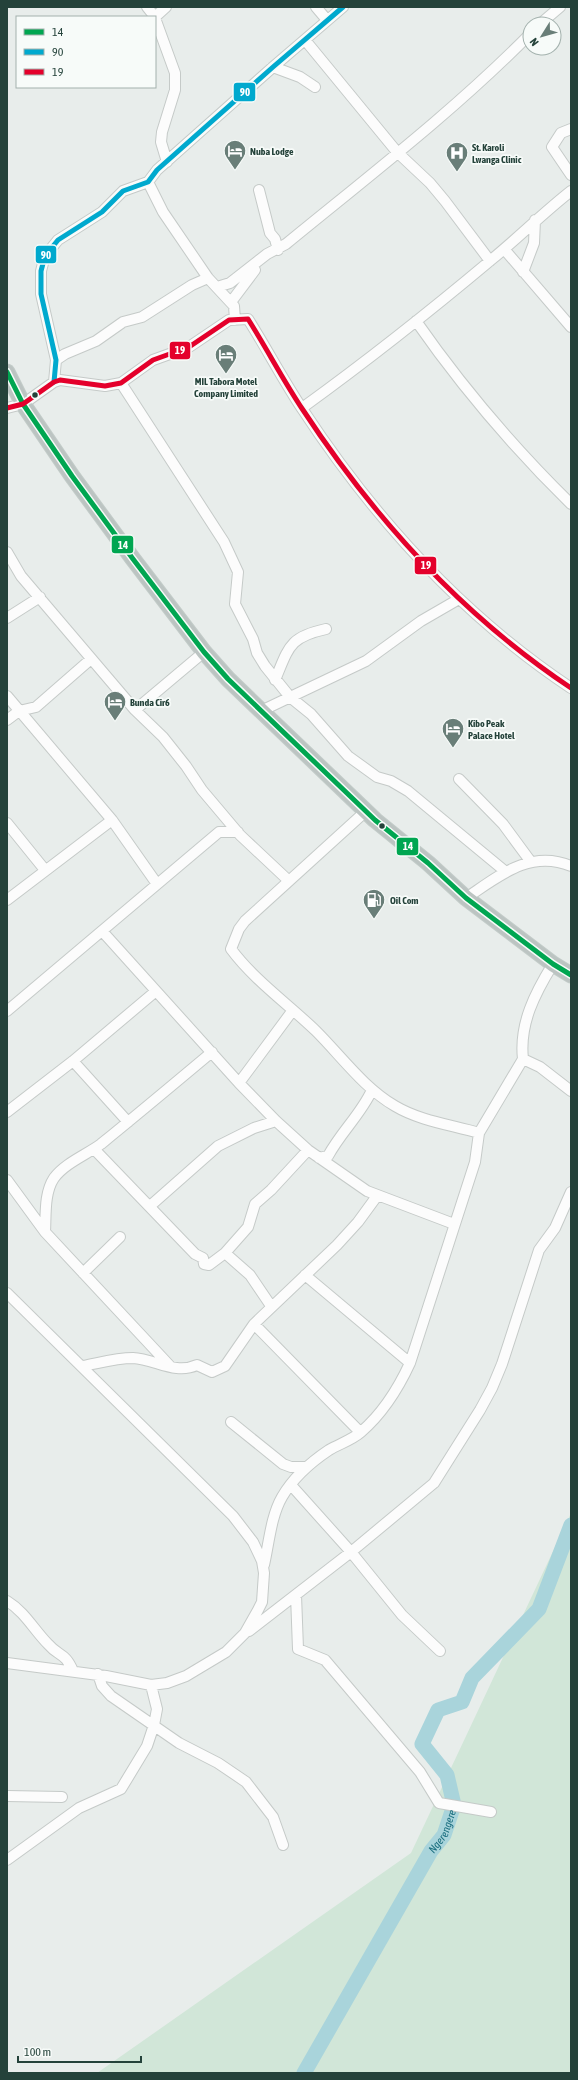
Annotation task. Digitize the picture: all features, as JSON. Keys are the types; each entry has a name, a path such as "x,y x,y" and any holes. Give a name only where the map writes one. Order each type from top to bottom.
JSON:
{"highway":[{"path":"7,372 23,404 132,559 204,652 261,711 366,811 466,898 553,964 571,975"}],"street":[{"path":"147,7 154,16"},
{"path":"156,16 166,7"},
{"path":"316,7 328,20"},
{"path":"54,382 56,360 41,294 41,271 44,256 58,240 102,212 123,191 148,182 157,170 273,66 343,7"},
{"path":"548,16 557,8"},
{"path":"156,20 175,74 175,90 161,142 167,162"},
{"path":"305,40 397,152 430,183 490,261"},
{"path":"217,287 230,283 267,254 278,250 397,152 522,42"},
{"path":"273,66 300,77 315,86"},
{"path":"571,129 561,133 552,147 571,175"},
{"path":"148,182 163,212 208,278 234,306 235,320"},
{"path":"259,190 270,233 275,239 278,250"},
{"path":"302,408 365,362 416,321 490,261 535,220 571,191"},
{"path":"523,272 534,243 535,220"},
{"path":"504,249 571,327"},
{"path":"231,302 267,254"},
{"path":"56,360 65,354 96,341 123,322 142,317 192,285 208,278"},
{"path":"7,411 7,408 23,404 54,382 66,380 105,386 121,383 153,360 189,347 229,320 248,319 302,408 372,504 459,599 511,646 571,688"},
{"path":"416,321 439,355 482,408 571,504"},
{"path":"121,383 224,542 238,572 235,604 253,638 257,653 275,680 290,697 311,714 348,756 363,769 377,777 391,781 408,791 506,872"},
{"path":"7,552 21,576 136,710 163,737 186,766 202,790 238,832 289,881"},
{"path":"7,618 40,597"},
{"path":"261,711 366,661 421,621 459,599"},
{"path":"275,680 285,655 297,638 326,629"},
{"path":"136,710 204,652"},
{"path":"7,720 19,711 36,707 91,658"},
{"path":"7,696 112,820 157,884"},
{"path":"459,779 503,824 531,862"},
{"path":"366,811 245,921 239,929 230,948 245,965 293,1010 372,1090 396,1107 410,1114 479,1133"},
{"path":"7,900 112,820"},
{"path":"7,823 45,870"},
{"path":"7,1011 219,832 238,832"},
{"path":"466,898 506,872 531,862 545,859 571,866"},
{"path":"102,931 239,1083 276,1121 308,1150 357,1185 377,1196 454,1224"},
{"path":"246,1633 262,1602 263,1567 279,1505 291,1486 306,1468 329,1450 360,1432 383,1409 395,1392 410,1363 475,1162 479,1133 523,1059 522,1047 529,1006 553,964"},
{"path":"7,1112 73,1061 156,991"},
{"path":"239,1083 293,1010"},
{"path":"46,1232 47,1200 52,1182 61,1171 94,1149 212,1052"},
{"path":"523,1059 540,1067 571,1091"},
{"path":"73,1061 128,1122"},
{"path":"319,1158 328,1156 341,1134 364,1107 372,1090"},
{"path":"150,1206 218,1146 254,1128 276,1121"},
{"path":"94,1149 195,1254 203,1258 204,1264 209,1265 225,1253 248,1227 255,1204 271,1190 308,1150"},
{"path":"7,1180 46,1232 172,1368"},
{"path":"7,1663 98,1674 151,1685 167,1683 186,1676 226,1652 246,1633 352,1552 434,1483 480,1410 502,1364 539,1250 555,1228 571,1192"},
{"path":"83,1366 133,1358 172,1368 188,1368 197,1365 212,1372 225,1366 254,1324 358,1222 377,1196"},
{"path":"83,1272 120,1237"},
{"path":"225,1253 250,1275 271,1306"},
{"path":"305,1275 410,1363"},
{"path":"7,1292 233,1516 253,1542 263,1567"},
{"path":"254,1324 360,1432"},
{"path":"231,1422 283,1464 291,1467 306,1468"},
{"path":"291,1486 352,1552 402,1615 440,1651"},
{"path":"296,1595 298,1649 325,1660 420,1772 438,1803 492,1812"},
{"path":"7,1601 24,1615 49,1646 65,1656 73,1671"},
{"path":"98,1674 102,1686 106,1692 179,1743 218,1763 246,1782 273,1817 283,1845"},
{"path":"7,1860 79,1808 121,1790 146,1746 154,1725 157,1708 151,1685"},
{"path":"7,1796 62,1797"}],"green space":[{"path":"571,1513 571,2073 97,2073 411,1853"}],"waterway":[{"name":"Ngerengere","path":"304,2073 431,1851 444,1835 454,1805 447,1775 422,1744 438,1710 462,1702 472,1678 539,1609 571,1525"}],"transit line":[{"name":"90","path":"54,382 56,360 41,294 41,271 45,256 58,240 102,212 123,191 148,182 157,170 343,7"},
{"name":"19","path":"7,408 23,404 54,382 60,380 105,386 121,383 153,360 189,347 229,320 248,319 296,399 330,450 391,526 457,597 531,660 571,688"},
{"name":"14","path":"7,372 23,404 72,476 204,652 228,679 375,820 428,863 466,898 553,964 571,975"}],"place":[{"name":"Nuba Lodge","path":"235,170"},
{"name":"St. Karoli Lwanga Clinic","path":"457,172"},
{"name":"MIL Tabora Motel Company Limited","path":"226,374"},
{"name":"Bunda Cir6","path":"115,722"},
{"name":"Kibo Peak Palace Hotel","path":"453,748"},
{"name":"Oil Com","path":"374,920"}]}
